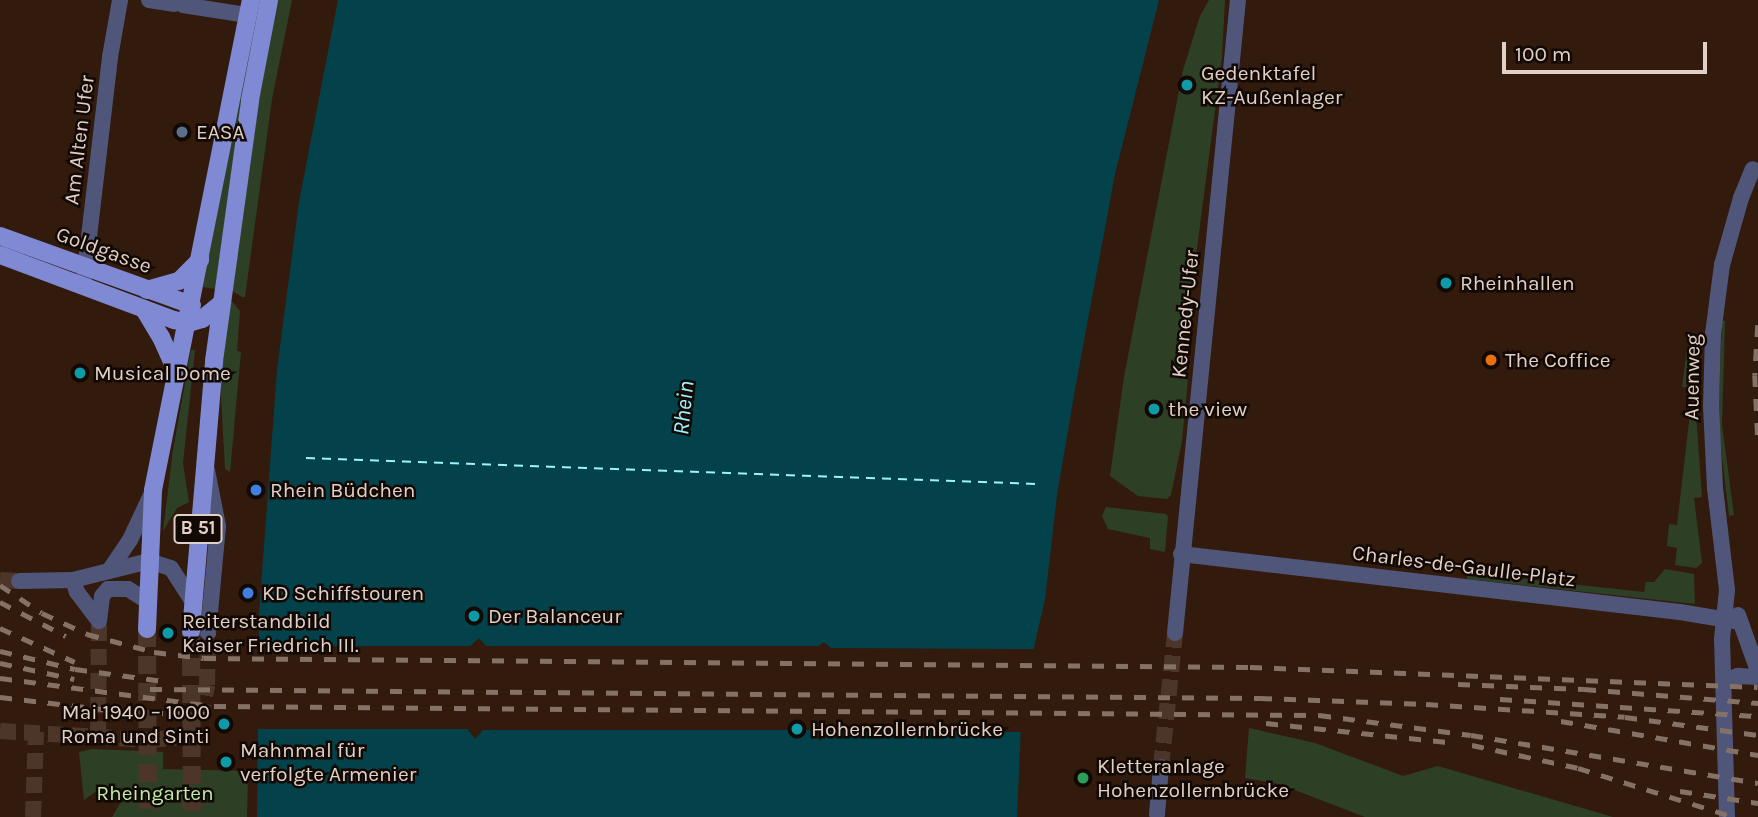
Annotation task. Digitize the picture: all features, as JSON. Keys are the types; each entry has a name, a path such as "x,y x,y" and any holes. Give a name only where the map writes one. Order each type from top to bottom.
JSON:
{"main road":[{"name":"B 51","path":"199,632 191,599 214,361 250,100 269,0"},
{"name":"B 51","path":"147,629 153,490 194,315 201,258 249,8"},
{"name":"Goldgasse","path":"0,236 147,290 194,315"},
{"name":"Goldgasse","path":"0,255 144,309 194,315"},
{"path":"147,290 179,281 201,258"},
{"path":"214,361 194,315 222,303"},
{"path":"144,309 161,337 178,375"}],"street":[{"name":"Am Alten Ufer","path":"84,286 120,0"},
{"path":"149,0 179,5 249,8"},
{"name":"Kennedy-Ufer","path":"1175,633 1238,0"},
{"name":"Auenweg","path":"1754,169 1741,198 1722,265 1713,334 1710,406 1715,488 1727,590 1758,671"},
{"path":"199,632 218,526 215,500 204,459"},
{"path":"109,570 130,540 153,490"},
{"name":"Charles-de-Gaulle-Platz","path":"1181,554 1740,622"},
{"path":"19,581 73,580 149,561 171,568 191,599"},
{"path":"73,580 77,592 99,621 102,596 108,589 128,589 147,601"},
{"name":"Auenweg","path":"1727,590 1722,618 1727,817"},
{"path":"1724,681 1738,676 1758,677"},
{"path":"1157,816 1161,767"}],"green space":[{"path":"258,0 261,0 238,126 215,289 203,287"},
{"path":"277,0 292,0 272,99 245,297 242,297 231,290 247,166"},
{"path":"1209,0 1225,0 1222,57 1180,378 1188,379 1182,441 1171,495 1167,499 1138,496 1110,476 1124,377 1183,70 1200,16"},
{"path":"230,299 240,311 237,351 241,352 230,472 225,469 220,379"},
{"path":"1722,320 1725,321 1722,425 1734,515 1729,516 1718,422"},
{"path":"1687,349 1690,349 1691,362 1698,371 1696,413 1702,497 1694,498 1702,563 1696,568 1675,565 1677,548 1667,546 1669,524 1677,525 1693,388 1682,387"},
{"path":"191,350 195,350 183,463 189,502 177,508 163,531 173,450"},
{"path":"1106,507 1166,514 1165,552 1150,549 1150,538 1108,529 1102,516"},
{"path":"1665,569 1694,574 1695,604 1467,579 1468,573 1644,592 1646,582 1654,582"},
{"path":"1249,728 1315,743 1403,776 1438,766 1613,817 1365,817 1279,784 1245,778"},
{"name":"Rheingarten","path":"92,749 163,752 163,769 248,771 247,817 112,817 130,787 98,790 84,800 79,752"}],"water":[{"name":"Rhein","path":"338,0 1159,0 1115,174 1076,384 1057,495 1045,599 1022,700 1017,817 257,817 259,614 277,370 299,202","holes":["479,638 487,647 483,730 475,739 468,730 469,647","824,642 831,648 830,731 820,741 813,731 816,648"]}],"pier":[{"path":"255,646 475,646 475,729 255,729"},
{"path":"482,646 822,646 822,730 482,730"},
{"path":"825,648 1037,649 1025,700 1024,732 825,731"}],"ferry route":[{"path":"306,458 1036,484"}],"tunnel":[{"path":"0,580 19,581"},
{"path":"98,737 99,621"},
{"path":"147,629 148,817"},
{"path":"191,631 192,817"},
{"path":"0,731 149,740 185,737 200,719 207,685 208,633"},
{"path":"1161,767 1175,633"},
{"path":"33,817 36,732"}],"railway":[{"path":"1758,325 1755,375 1758,440"},
{"path":"0,585 42,613 87,634 154,652 204,658 1250,667 1758,687"},
{"path":"0,602 66,636"},
{"path":"0,628 75,662"},
{"path":"0,651 75,669 163,681"},
{"path":"0,663 74,679"},
{"path":"0,678 214,706 1319,715 1471,735 1758,783"},
{"path":"1458,684 1584,689 1758,703"},
{"path":"150,689 1260,698 1426,704 1625,717 1758,735"},
{"path":"0,697 127,712 206,714"},
{"path":"1500,699 1758,716"},
{"path":"1561,721 1758,755"},
{"path":"1266,723 1447,742"},
{"path":"1472,745 1578,768 1734,817"},
{"path":"1680,791 1758,803"}],"place":[{"name":"Gedenktafel KZ-Außenlager","path":"1187,85"},
{"name":"EASA","path":"182,132"},
{"name":"Rheinhallen","path":"1446,283"},
{"name":"The Coffice","path":"1491,360"},
{"name":"Musical Dome","path":"80,373"},
{"name":"the view","path":"1154,409"},
{"name":"Rhein Büdchen","path":"256,490"},
{"name":"KD Schiffstouren","path":"248,593"},
{"name":"Der Balanceur","path":"474,616"},
{"name":"Reiterstandbild Kaiser Friedrich III.","path":"168,633"},
{"name":"Mai 1940 – 1000 Roma und Sinti","path":"224,724"},
{"name":"Hohenzollernbrücke","path":"797,729"},
{"name":"Mahnmal für verfolgte Armenier","path":"226,762"},
{"name":"Kletteranlage Hohenzollernbrücke","path":"1083,778"}]}
